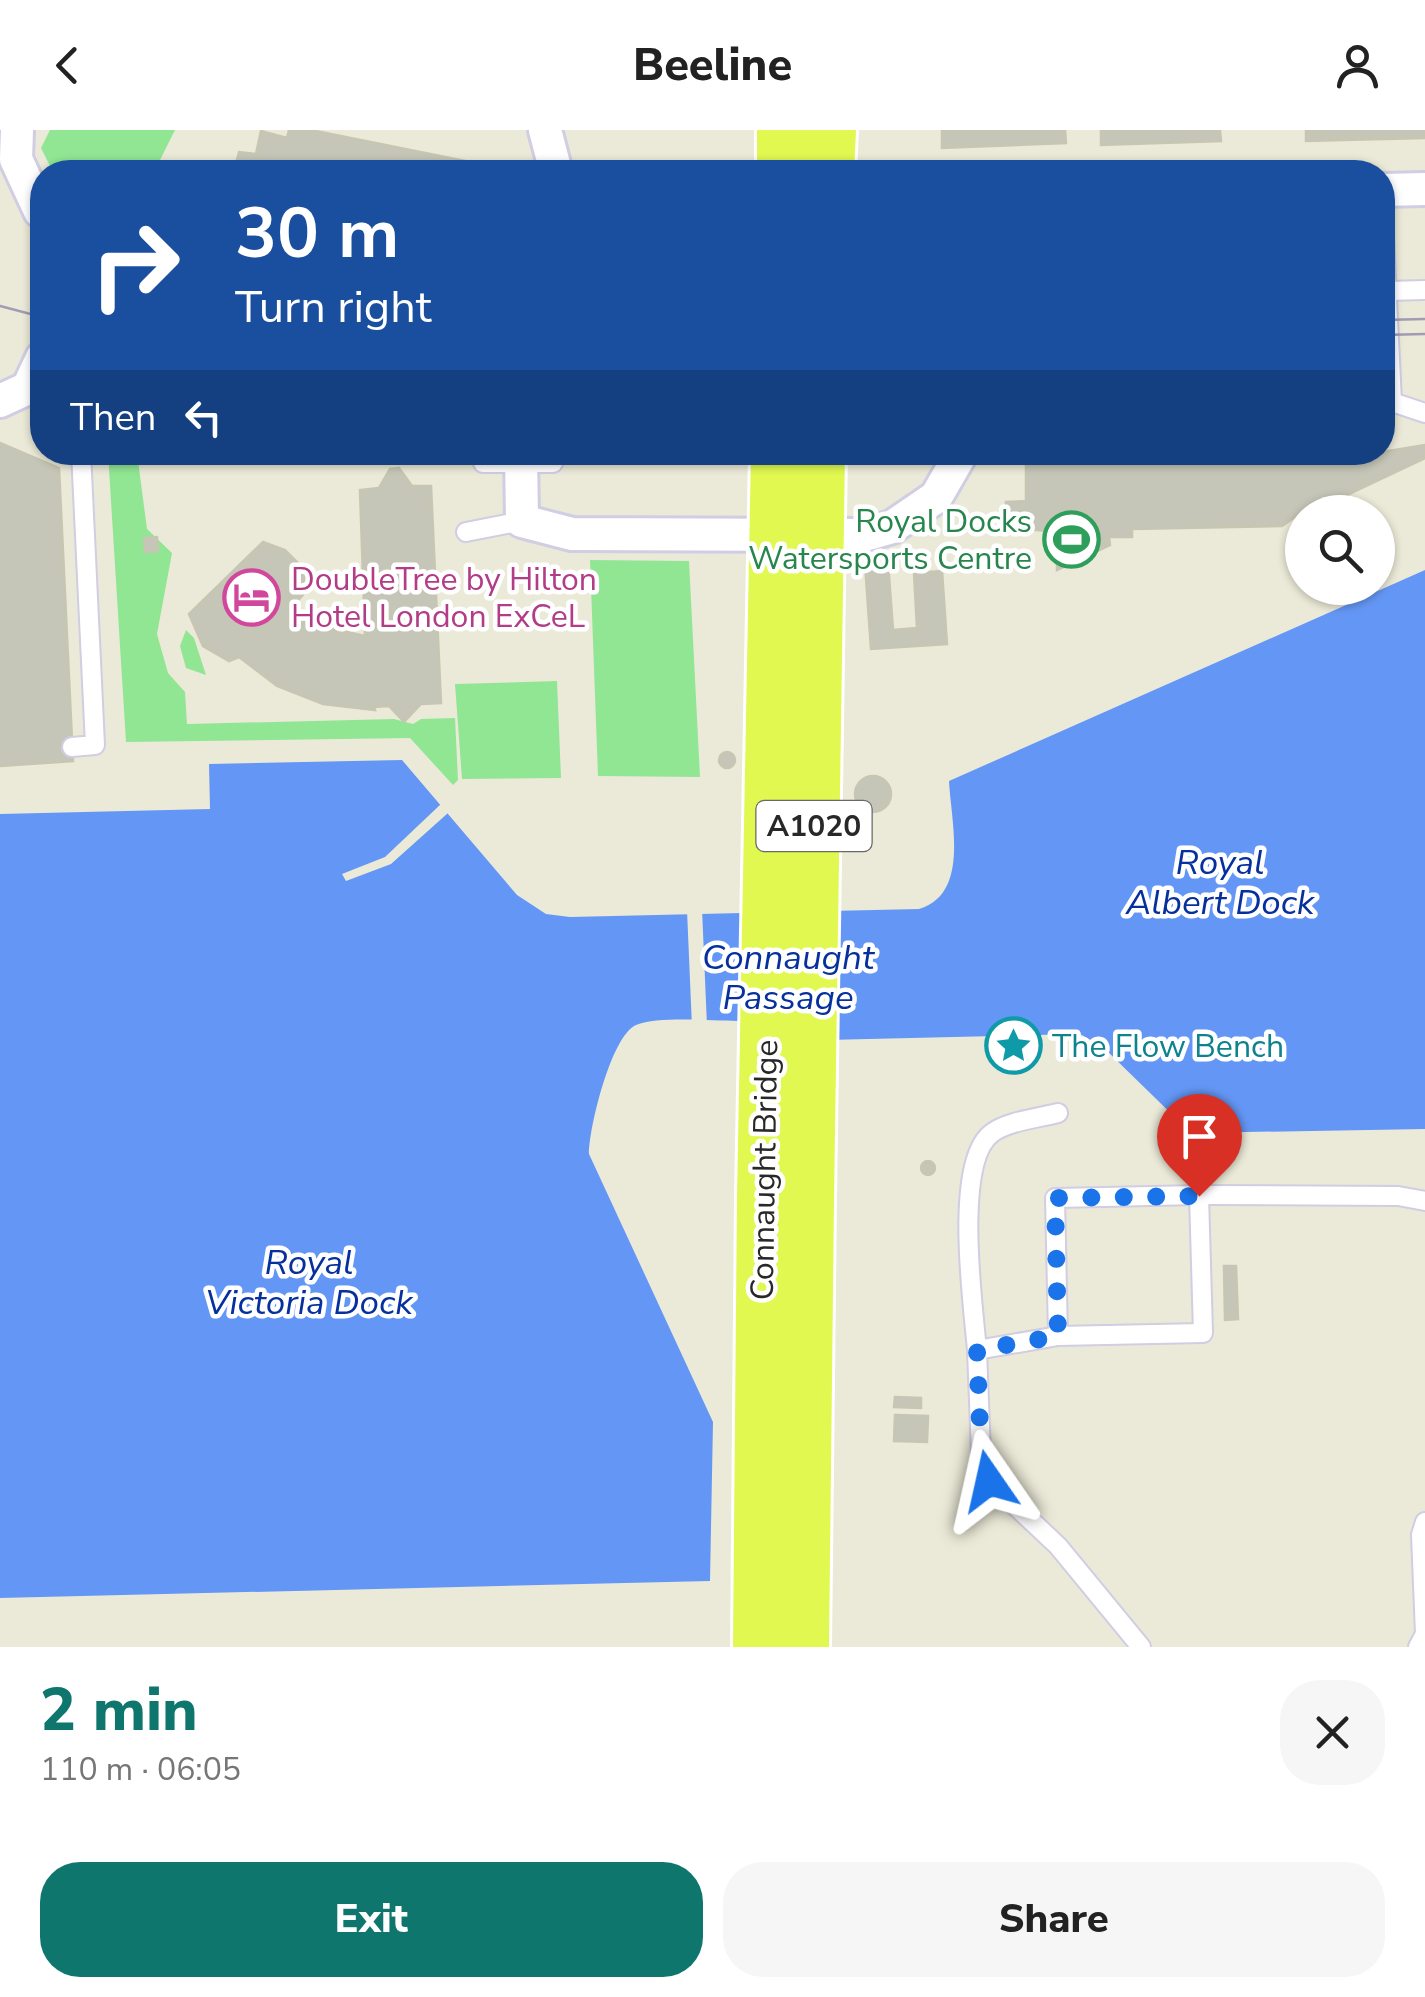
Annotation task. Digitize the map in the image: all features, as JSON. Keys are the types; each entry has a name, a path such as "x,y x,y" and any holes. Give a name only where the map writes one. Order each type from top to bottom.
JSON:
{"main road":[{"path":"783,160 784,130"},
{"path":"829,160 830,130"},
{"name":"Connaught Bridge","path":"759,1647 777,465"},
{"name":"Connaught Bridge","path":"802,1647 819,465"}],"street":[{"path":"17,130 16,159 30,189"},
{"path":"545,130 553,160"},
{"path":"0,188 21,195 30,203"},
{"path":"1395,190 1425,189"},
{"path":"4,400 30,384"},
{"path":"4,400 30,405"},
{"path":"531,465 522,520 572,534 864,535 892,528 936,497 954,465"}],"lane":[{"path":"1395,290 1425,290"},
{"path":"1395,403 1425,413"},
{"path":"72,747 95,744 82,465"},
{"path":"466,532 522,520"},
{"path":"1058,1113 993,1132 972,1166 970,1213 981,1453 989,1481 1058,1546 1141,1647"},
{"path":"977,1350 1058,1336 1203,1333 1199,1196"},
{"path":"1058,1336 1055,1198 1398,1196 1425,1201"},
{"path":"1418,1647 1425,1634 1421,1534 1425,1522"}],"green space":[{"path":"50,130 175,130 160,160 47,160 41,148"},
{"path":"109,465 139,465 147,529 172,553 157,634 168,673 185,692 187,724 394,719 413,724 421,719 455,718 458,780 453,785 410,738 126,742"},
{"path":"590,560 689,561 700,777 598,776"},
{"path":"186,630 194,638 206,675 186,668 180,646"},
{"path":"557,681 561,778 462,779 455,684"}],"water":[{"name":"Royal Victoria Dock","path":"1425,570 1425,1129 1191,1133 1104,1048 1080,1034 739,1042 738,1021 672,1020 636,1025 618,1046 610,1064 597,1105 589,1154 713,1422 710,1581 0,1598 0,814 210,809 209,764 402,760 517,895 546,914 570,917 919,909 935,901 951,873 954,836 949,781 1346,605 1395,605 1395,583"}],"pier":[{"path":"441,804 448,813 391,864 346,881 342,874 385,857"},
{"path":"702,909 707,1026 692,1027 687,910"}],"building":[{"path":"289,130 311,130 460,160 237,160 239,152 256,154 261,131 287,138"},
{"path":"942,130 1065,130 1066,143 942,148"},
{"path":"1101,130 1220,130 1221,141 1101,145"},
{"path":"1306,130 1425,130 1425,138 1306,141"},
{"path":"0,443 30,456 30,465 59,468 73,761 0,766"},
{"path":"1425,445 1425,458 1347,495 1285,495 1282,526 1132,529 1132,537 1109,537 1110,545 1057,570 1057,532 1006,527 1006,502 1026,501 1026,465 1395,465 1395,450"},
{"name":"DoubleTree by Hilton Hotel London ExCeL","path":"399,468 412,486 431,486 441,703 421,704 404,722 389,706 374,707 375,710 323,704 277,686 239,657 229,661 203,646 189,614 263,542 285,550 300,565 309,588 293,606 325,627 365,636 360,490 379,488 390,469"},
{"path":"157,537 158,551 145,552 144,538"},
{"path":"888,562 893,630 917,628 914,573 942,571 947,644 871,649 865,564"},
{"path":"727,752 735,760 727,768 719,760"},
{"path":"873,776 886,781 891,794 886,807 873,812 860,807 855,794 860,781"},
{"path":"928,1161 935,1168 928,1175 921,1168"},
{"path":"1224,1266 1236,1266 1238,1319 1225,1320"},
{"path":"895,1397 921,1398 921,1408 894,1407"},
{"path":"895,1415 928,1416 927,1442 894,1441"}],"tram line":[{"path":"0,306 30,314"},
{"path":"1395,320 1425,319"},
{"path":"1395,335 1425,334"}],"place":[{"name":"Royal Docks Watersports Centre","path":"1071,539"},
{"name":"DoubleTree by Hilton Hotel London ExCeL","path":"252,597"},
{"name":"The Flow Bench","path":"1013,1046"}],"route":[{"path":"989,1481 981,1453 977,1350 1058,1336 1055,1198 1199,1196"}],"water label":[{"name":"Royal Albert Dock","path":"1220,882"},
{"name":"Connaught Passage","path":"788,977"}]}
